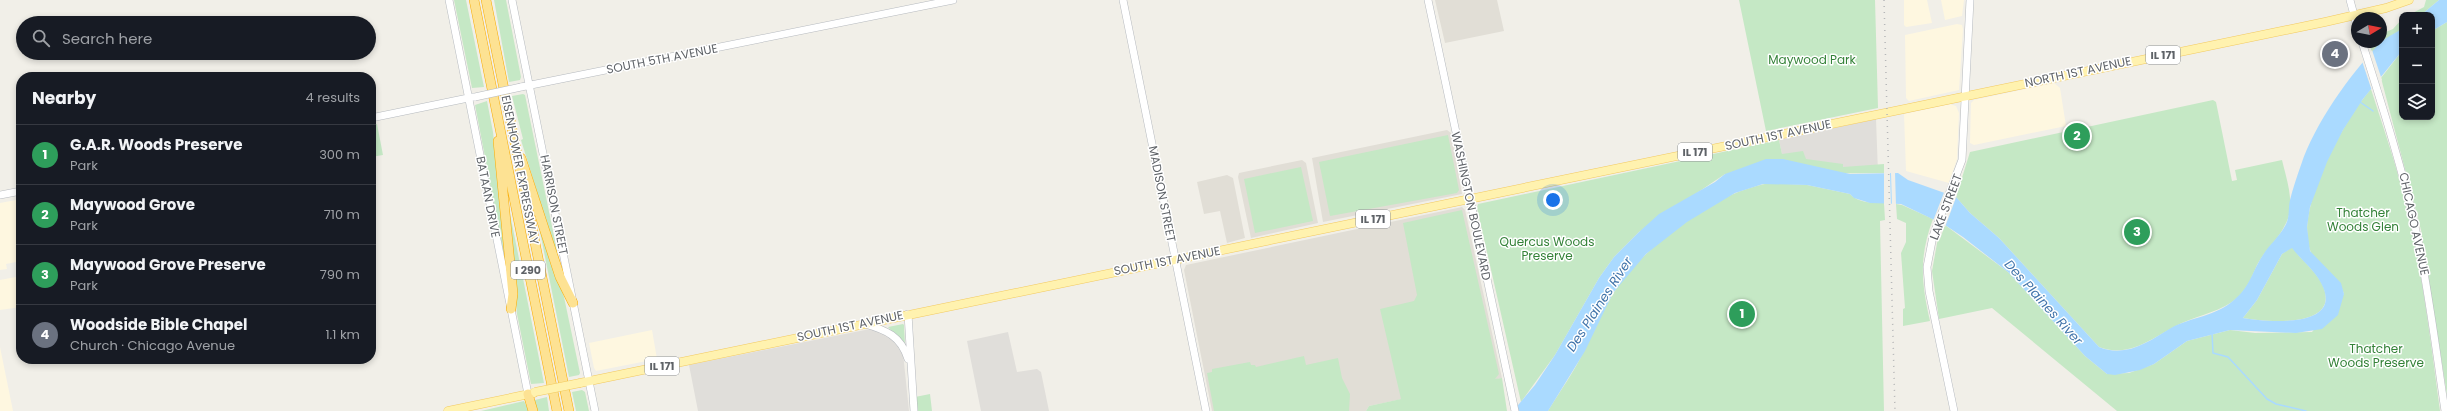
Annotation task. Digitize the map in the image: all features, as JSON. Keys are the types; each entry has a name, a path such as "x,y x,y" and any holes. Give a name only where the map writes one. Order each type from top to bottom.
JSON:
{"highway":[{"name":"EISENHOWER EXPRESSWAY","path":"486,0 569,411"},
{"path":"488,13 489,0"},
{"name":"EISENHOWER EXPRESSWAY","path":"473,3 557,411"},
{"path":"500,129 497,145 513,294 511,310"},
{"path":"515,147 524,163 560,277 573,303"},
{"path":"531,393 532,411"}],"main road":[{"name":"NORTH 1ST AVENUE","path":"2368,12 2409,0"},
{"name":"NORTH 1ST AVENUE","path":"1887,112 2351,17"},
{"name":"SOUTH 1ST AVENUE","path":"448,411 908,314 1176,260 1887,112"}],"street":[{"name":"BATAAN DRIVE","path":"449,0 472,97 511,310 531,393"},
{"name":"HARRISON STREET","path":"512,0 595,411"},
{"name":"SOUTH 5TH AVENUE","path":"376,117 953,0"},
{"name":"MADISON STREET","path":"1124,0 1206,411"},
{"name":"WASHINGTON BOULEVARD","path":"1428,0 1469,199 1515,410"},
{"name":"LAKE STREET","path":"1954,411 1927,280 1928,256 1933,236 1962,160 1970,0"},
{"path":"2350,0 2353,12"},
{"name":"CHICAGO AVENUE","path":"2364,48 2394,141 2418,238 2444,411"},
{"path":"0,195 16,192"},
{"path":"908,314 914,411"},
{"path":"863,324 884,329 893,335 905,350 911,373"}],"shaded area":[{"path":"1435,0 1497,0 1504,31 1445,43"},
{"path":"1904,0 1927,0 1932,23 1906,27 1904,25"},
{"path":"1941,0 1964,0 1962,16 1945,20"},
{"path":"1957,24 1962,25 1963,29 1959,90 1909,101 1906,98 1905,35"},
{"path":"2054,83 2060,88 2066,126 1974,145 1970,143 1971,103 1974,100"},
{"path":"1950,104 1956,106 1959,113 1957,159 1949,183 1906,171 1904,114"},
{"path":"1876,119 1878,173 1783,159 1779,140"},
{"path":"1447,130 1451,133 1462,194 1323,222 1312,158"},
{"path":"1302,160 1306,163 1318,223 1251,238 1238,177 1239,173"},
{"path":"1227,175 1233,178 1245,238 1227,243 1220,211 1204,214 1197,182"},
{"path":"16,200 16,262 6,264 7,269 0,270 0,203"},
{"path":"1462,207 1465,210 1502,378 1369,406 1366,411 1212,411 1184,270 1186,265"},
{"path":"16,277 16,308 0,310 0,280"},
{"path":"870,329 888,333 903,353 909,411 698,411 689,365"},
{"path":"652,330 657,359 596,371 594,368 589,343"},
{"path":"1008,332 1017,372 1037,369 1041,372 1049,411 981,411 967,341"},
{"path":"0,347 13,411 0,411"}],"green space":[{"path":"454,0 466,0 484,87 472,88"},
{"path":"494,0 506,0 521,77 520,80 509,82"},
{"name":"Maywood Park","path":"1739,0 1875,0 1878,108 1766,131"},
{"path":"2426,0 2439,0 2425,12 2415,12 2424,7"},
{"path":"2399,22 2399,31 2387,39 2387,32 2393,29"},
{"name":"Thatcher Woods Preserve","path":"2447,22 2447,395 2421,230 2381,78 2399,55 2399,120 2435,120 2435,29"},
{"path":"2371,48 2376,48 2372,53"},
{"name":"Thatcher Woods Glen","path":"2371,89 2399,179 2413,235 2426,310 2440,411 2117,411 1992,308 1939,319 1932,271 1938,238 1940,239 1945,225 2008,272 2085,356 2107,374 2129,373 2154,364 2187,341 2230,330 2255,333 2312,332 2344,294 2337,280 2317,261 2310,250 2307,232 2309,211 2325,165 2336,142 2348,121"},
{"path":"525,95 561,270 521,140 523,139 512,96"},
{"path":"2213,100 2216,102 2232,181 2237,180 2235,170 2282,160 2290,193 2290,210 2288,218 2279,236 2263,255 2257,265 2248,285 2237,298 2225,306 2181,323 2138,346 2119,350 2110,350 2099,347 1999,238 1970,213 1956,197 1970,152"},
{"path":"487,101 493,132 510,287 475,105"},
{"path":"376,124 383,155 376,156"},
{"path":"1448,135 1459,190 1457,193 1330,216 1319,162"},
{"name":"Quercus Woods Preserve","path":"1779,140 1782,154 1803,151 1806,159 1843,164 1843,167 1884,164 1884,173 1725,174 1639,232 1614,257 1599,278 1555,355 1521,402 1477,208 1478,204"},
{"path":"1301,167 1313,221 1255,233 1244,179"},
{"path":"1771,183 1807,185 1850,194 1857,199 1866,202 1884,203 1885,220 1880,221 1884,411 1548,411 1576,366 1613,294 1642,258 1682,224 1705,209 1727,197 1750,188"},
{"path":"508,204 544,383 531,384 517,314"},
{"path":"1896,204 1902,205 1933,219 1925,245 1923,269 1923,281 1930,321 1903,326 1903,309 1905,308 1901,253 1906,242 1906,223 1897,219"},
{"path":"535,207 564,297 580,373 579,375 569,377"},
{"path":"1462,210 1499,374 1495,379 1502,378 1507,411 1366,411 1369,406 1401,399 1380,309 1414,301 1417,295 1403,223"},
{"name":"Thatcher Woods Preserve","path":"2292,247 2317,276 2323,286 2326,300 2321,310 2311,316 2298,320 2267,321 2243,318 2257,300 2282,254"},
{"path":"904,325 905,345 888,327"},
{"path":"1304,356 1306,365 1338,358 1342,378 1350,394 1349,411 1214,411 1207,373 1212,372 1212,369 1250,362 1251,365 1255,365 1256,367"},
{"path":"582,390 585,392 589,411 576,411 572,392"},
{"path":"930,394 932,411 916,411 915,397"},
{"path":"547,397 549,411 535,411 535,400"},
{"path":"524,401 529,411 481,411"}],"water":[{"path":"2439,0 2447,0 2447,22 2435,29 2435,12 2425,12"},
{"name":"Des Plaines River","path":"2399,31 2399,55 2363,99 2343,130 2327,162 2310,207 2307,227 2310,251 2341,283 2344,294 2338,315 2322,329 2296,333 2230,330 2187,341 2154,364 2140,370 2115,375 2107,374 2085,356 2008,272 1945,225 1901,204 1870,203 1854,198 1850,194 1807,185 1763,184 1735,193 1687,222 1646,254 1613,293 1585,351 1548,411 1513,411 1535,385 1555,355 1599,278 1614,257 1639,232 1659,214 1715,182 1725,174 1766,159 1783,159 1850,174 1898,173 1908,180 1956,197 1970,213 1999,238 2099,347 2118,351 2136,347 2179,324 2220,310 2240,295 2248,284 2259,261 2287,223 2290,200 2300,169 2307,149 2324,117 2356,70 2376,48 2387,48 2387,38","holes":["2292,248 2313,271 2323,287 2326,301 2321,310 2311,316 2298,320 2267,321 2243,318 2257,300 2282,254"]}],"pier":[{"path":"2372,50 2382,80 2372,91 2362,61"},
{"path":"1895,172 1896,206 1892,206 1891,173"},
{"path":"1884,173 1890,173 1891,206 1884,205"},
{"path":"1945,190 1957,195 1945,227 1933,221"}],"waterway":[{"path":"2360,102 2373,111"},
{"path":"2212,333 2213,353 2228,357 2267,399 2276,404 2306,411"}],"railway":[{"path":"1884,0 1895,411"}],"place":[{"name":"Woodside Bible Chapel","path":"2335,54"},
{"name":"Maywood Grove","path":"2077,136"},
{"name":"Maywood Grove Preserve","path":"2137,232"},
{"name":"G.A.R. Woods Preserve","path":"1742,314"}]}
